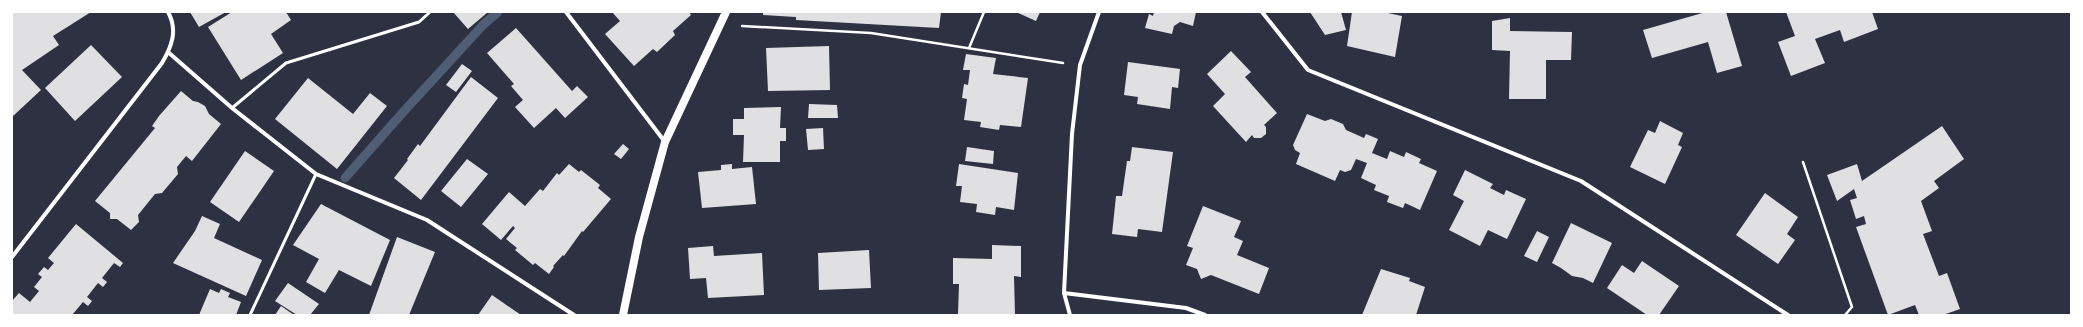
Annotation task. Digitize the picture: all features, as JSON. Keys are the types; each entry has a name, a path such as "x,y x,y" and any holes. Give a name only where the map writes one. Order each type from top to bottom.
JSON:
{"main road":[{"path":"624,315 639,236 665,142 726,12"}],"street":[{"path":"12,257 146,85 168,52 173,39 173,28 168,12"},
{"path":"566,12 665,142"},
{"path":"1070,315 1064,293 1072,134 1080,65 1099,12"},
{"path":"1262,12 1308,70 1581,180 1788,315"},
{"path":"168,52 232,108 316,174 427,220 574,315"},
{"path":"1064,293 1186,308 1205,315"}],"lane":[{"path":"232,108 286,63 418,22 430,12"},
{"path":"250,315 316,174"}],"path":[{"path":"969,48 984,12"},
{"path":"720,25 871,33 1080,65"},
{"path":"1803,162 1852,307 1846,315"}],"building":[{"path":"12,12 91,12 53,36 59,45 22,70 41,90 12,117"},
{"path":"190,12 226,12 199,27"},
{"path":"232,12 286,12 291,20 271,34 283,53 241,80 208,27"},
{"path":"453,12 488,12 468,29"},
{"path":"612,12 689,12 691,15 673,31 675,35 657,52 653,49 634,66 605,34 620,21"},
{"path":"763,12 941,12 939,28 796,20 796,17 763,15"},
{"path":"1016,12 1040,12 1036,21"},
{"path":"1154,12 1196,12 1193,26 1180,22 1174,26 1172,34 1145,28 1149,14 1153,16"},
{"path":"1310,12 1341,12 1346,30 1325,35"},
{"path":"1352,12 1383,12 1402,16 1395,57 1347,46"},
{"path":"1706,12 1726,12 1742,66 1717,73 1708,42 1652,58 1643,30"},
{"path":"1786,12 1872,12 1878,29 1844,42 1840,30 1815,39 1825,63 1791,76 1778,42 1795,36"},
{"path":"1510,18 1510,31 1572,32 1571,60 1546,60 1546,99 1509,99 1510,51 1492,50 1492,21"},
{"path":"516,28 572,91 577,86 588,97 565,118 556,108 534,128 515,107 523,100 511,86 514,84 487,53"},
{"path":"91,45 122,77 75,121 45,88"},
{"path":"829,46 830,90 768,91 766,48"},
{"path":"1231,51 1251,72 1245,77 1277,113 1264,125 1266,127 1266,134 1261,138 1254,138 1252,135 1246,142 1213,106 1225,94 1207,74"},
{"path":"966,54 996,58 993,74 1028,78 1021,127 1000,125 999,130 980,127 981,122 964,120 967,99 962,98 964,84 968,85 970,70 963,70"},
{"path":"1128,62 1180,69 1178,88 1172,87 1170,109 1137,104 1138,97 1124,95"},
{"path":"462,64 472,71 456,92 446,85"},
{"path":"471,77 498,98 421,200 394,178 418,144 420,146"},
{"path":"308,78 353,114 370,93 387,106 337,169 275,119"},
{"path":"181,91 193,101 205,106 209,114 221,124 192,161 186,156 177,167 178,174 162,193 155,194 138,215 139,222 131,230 117,219 110,219 110,213 95,201 155,128 152,126 159,116"},
{"path":"809,104 837,105 838,118 808,118"},
{"path":"781,107 780,128 786,128 786,141 780,141 780,162 743,162 744,135 733,135 733,119 744,119 744,108"},
{"path":"1307,114 1325,121 1331,119 1343,124 1346,130 1364,138 1366,134 1378,139 1372,153 1387,159 1390,151 1404,157 1406,152 1421,159 1419,163 1437,171 1420,210 1405,203 1403,208 1387,202 1389,196 1374,190 1376,185 1361,178 1367,163 1356,159 1351,170 1345,172 1340,170 1335,181 1296,164 1300,153 1295,150 1293,145"},
{"path":"1660,121 1683,133 1678,145 1682,147 1665,184 1630,167 1648,130 1655,133"},
{"path":"1942,126 1964,159 1934,181 1939,188 1921,201 1932,231 1923,234 1939,276 1947,273 1960,309 1943,315 1919,315 1915,305 1888,315 1856,227 1866,224 1864,216 1856,219 1850,200 1857,198 1854,189 1837,201 1827,175 1857,164 1862,181"},
{"path":"823,128 824,149 808,150 806,129"},
{"path":"623,144 629,149 621,159 614,154"},
{"path":"967,147 994,151 993,164 965,161"},
{"path":"1132,147 1173,152 1162,232 1138,229 1137,237 1112,234 1116,196 1122,196 1127,161 1130,161"},
{"path":"245,151 274,171 239,222 210,202"},
{"path":"467,159 488,174 461,207 441,191"},
{"path":"569,164 579,172 581,170 600,185 598,188 611,199 583,232 582,231 564,256 563,255 553,266 554,267 549,274 535,263 533,265 515,250 517,248 506,239 515,228 513,226 501,240 482,224 509,192 525,206 540,189 543,191 557,173 559,175"},
{"path":"732,164 732,169 752,167 756,204 702,208 698,172 721,170 721,165"},
{"path":"959,164 1018,173 1014,210 996,207 995,215 976,212 977,204 960,202 962,186 956,186"},
{"path":"1465,170 1493,184 1490,188 1504,195 1506,190 1526,199 1507,239 1488,230 1480,246 1449,230 1464,201 1453,195"},
{"path":"1765,193 1798,217 1787,234 1795,240 1778,264 1736,235"},
{"path":"321,204 390,240 371,286 339,270 325,293 306,282 319,259 293,245"},
{"path":"1203,206 1241,221 1234,237 1243,241 1237,255 1269,268 1259,294 1211,275 1201,279 1197,269 1186,265 1193,248 1187,246"},
{"path":"202,216 220,224 214,238 262,260 246,296 173,263 195,231"},
{"path":"1571,223 1612,243 1593,283 1583,278 1572,276 1552,263"},
{"path":"76,224 123,263 120,267 114,263 102,278 107,282 103,287 98,283 87,297 92,301 88,306 83,302 72,315 12,315 12,301 19,293 30,302 39,291 34,287 42,277 38,274 44,267 48,270 54,263 48,258"},
{"path":"1537,231 1549,237 1537,262 1524,256"},
{"path":"397,237 435,252 409,315 369,315"},
{"path":"992,245 1021,246 1021,277 1014,276 1015,315 958,314 959,284 953,284 953,258 992,259"},
{"path":"713,246 714,256 762,253 764,295 708,298 706,278 690,279 688,248"},
{"path":"869,250 871,288 819,290 818,253"},
{"path":"1642,261 1679,286 1659,315 1647,315 1607,288 1622,265 1634,273"},
{"path":"1381,269 1410,278 1409,281 1425,287 1416,315 1362,315"},
{"path":"288,283 319,304 310,315 297,315 275,301"},
{"path":"210,289 219,293 221,289 230,293 228,297 241,302 236,315 199,315"},
{"path":"492,295 521,315 478,315"},
{"path":"281,306 294,315 275,315"}],"waterway":[{"path":"345,178 483,25 498,12"}]}
